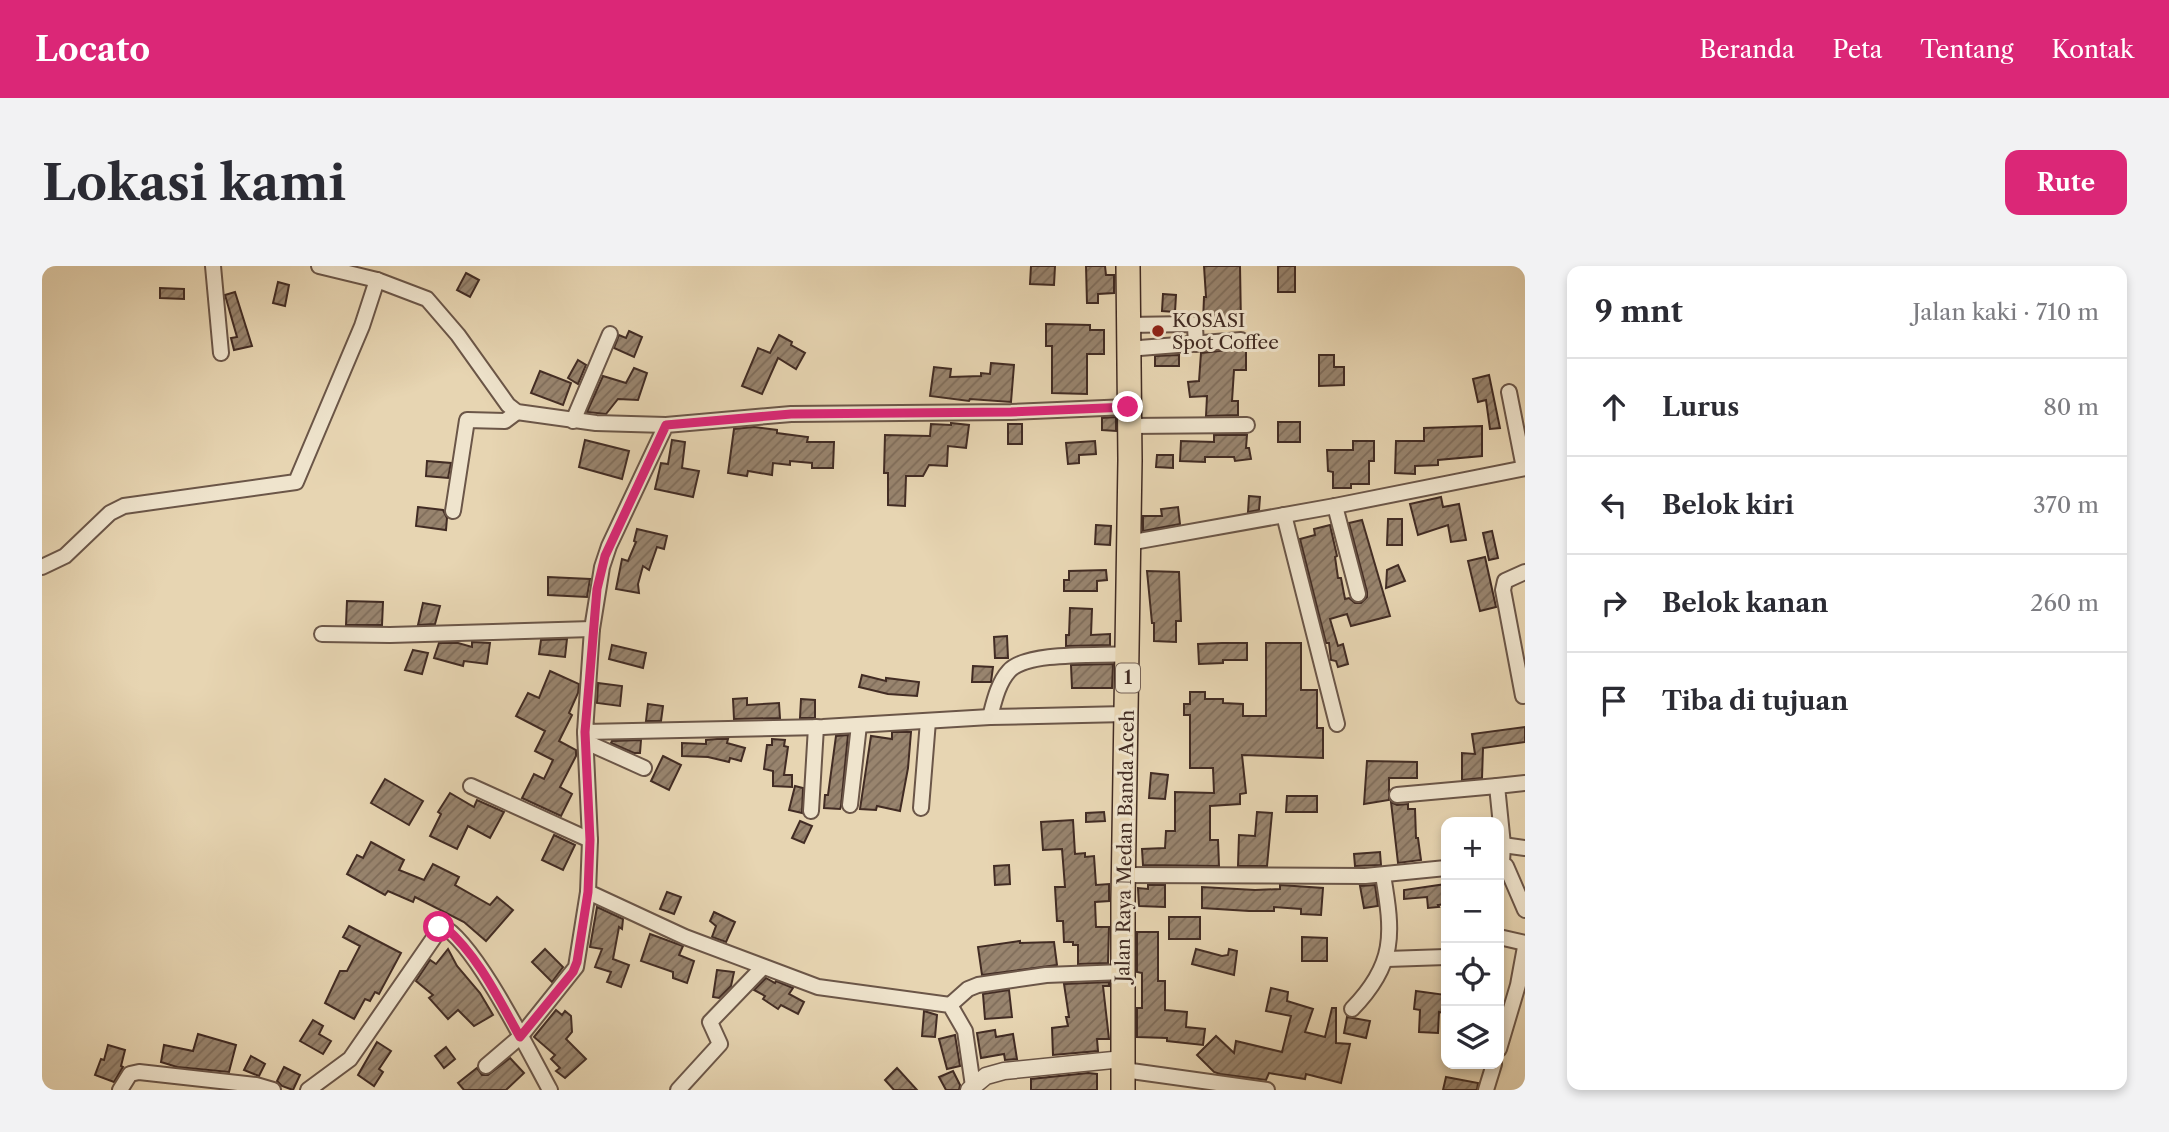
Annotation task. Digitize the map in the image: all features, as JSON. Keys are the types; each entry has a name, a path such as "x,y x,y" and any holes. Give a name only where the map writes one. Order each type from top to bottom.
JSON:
{"highway":[{"name":"Jalan Raya Medan Banda Aceh","path":"1124,1073 1128,266"}],"street":[{"path":"213,266 222,353"},
{"path":"318,266 377,280 427,299 458,335 508,405 517,412 573,421 666,425 791,414 1011,412 1129,416 1247,425"},
{"path":"42,568 69,552 110,513 124,506 296,482 362,326 377,280"},
{"path":"1126,325 1192,324 1195,327 1196,344"},
{"path":"573,421 610,334"},
{"path":"1127,349 1241,340"},
{"path":"1128,543 1335,506 1524,468 1509,392"},
{"path":"453,512 467,420 505,421 517,412"},
{"path":"486,1066 520,1037 576,967 588,892 590,840 585,737 597,589 605,556 666,425"},
{"path":"1335,506 1358,594"},
{"path":"1284,515 1337,724"},
{"path":"1523,695 1503,590 1506,581 1525,572"},
{"path":"322,634 390,635 592,629"},
{"path":"990,717 1004,676 1017,664 1042,658 1128,654"},
{"path":"585,737 990,717 1126,714"},
{"path":"920,808 928,721"},
{"path":"850,805 859,725"},
{"path":"811,811 816,727"},
{"path":"585,737 644,768"},
{"path":"1397,795 1525,783"},
{"path":"471,786 590,840"},
{"path":"1497,786 1500,817"},
{"path":"1504,845 1525,848"},
{"path":"1504,865 1525,910"},
{"path":"1124,875 1383,875 1441,869"},
{"path":"1352,1009 1374,986 1387,959 1390,920 1383,875"},
{"path":"588,892 685,937 824,988 950,1005 968,989 978,985 1046,975 1124,972"},
{"path":"308,1090 350,1059 440,926 461,941 479,965 550,1090"},
{"path":"1504,939 1525,945 1518,985 1504,1032"},
{"path":"1387,959 1441,957"},
{"path":"678,1090 720,1043 709,1022 764,967"},
{"path":"950,1005 965,1031 971,1088"},
{"path":"1486,1090 1492,1069"},
{"path":"971,1088 986,1076 1004,1071 1124,1073 1267,1090"},
{"path":"120,1090 130,1074 139,1072 256,1085 273,1090"}],"building":[{"path":"1031,266 1055,266 1054,285 1030,284"},
{"path":"1086,266 1105,266 1106,275 1114,275 1114,293 1098,294 1098,303 1087,303"},
{"path":"1204,266 1240,266 1241,325 1203,323 1206,297"},
{"path":"1278,266 1295,266 1295,292 1278,292"},
{"path":"466,273 479,280 470,297 457,290"},
{"path":"278,282 289,285 285,306 273,303"},
{"path":"160,288 184,289 184,299 160,298"},
{"path":"235,292 252,346 234,350 231,338 237,337 225,295"},
{"path":"1163,294 1176,295 1175,312 1162,311"},
{"path":"1046,324 1090,325 1090,330 1104,330 1104,354 1087,354 1087,394 1052,393 1052,346 1046,346"},
{"path":"629,331 642,337 634,357 614,348 619,335 626,338"},
{"path":"779,335 805,353 796,369 778,358 762,394 742,386 758,348 770,353"},
{"path":"1246,348 1246,370 1234,370 1232,401 1238,401 1238,415 1206,416 1207,396 1190,397 1188,382 1199,381 1201,353"},
{"path":"1179,355 1179,366 1155,366 1155,356"},
{"path":"1319,355 1334,355 1334,367 1344,367 1344,385 1319,386"},
{"path":"578,360 586,365 578,384 568,378"},
{"path":"991,363 1014,365 1011,402 969,401 930,396 934,367 951,369 950,377 981,376 981,373 990,374"},
{"path":"634,368 647,373 638,400 618,399 606,414 587,412 603,376 626,383"},
{"path":"540,371 571,383 563,405 531,393"},
{"path":"1489,375 1500,428 1490,429 1486,400 1478,402 1473,379"},
{"path":"1116,417 1116,431 1102,430 1102,418"},
{"path":"1278,422 1300,422 1300,442 1278,442"},
{"path":"931,424 969,425 966,448 948,446 947,466 929,465 923,476 906,476 905,506 888,505 888,473 884,473 885,435 930,436"},
{"path":"1008,424 1022,424 1022,444 1008,444"},
{"path":"1482,426 1482,456 1438,460 1438,465 1415,466 1415,474 1395,473 1396,441 1424,441 1424,428"},
{"path":"754,427 808,437 807,442 834,442 833,468 812,468 812,463 790,461 790,465 773,463 772,475 748,471 747,476 728,473 734,429"},
{"path":"1214,435 1247,435 1246,448 1249,448 1251,459 1235,461 1234,457 1205,457 1205,462 1180,461 1181,441 1214,442"},
{"path":"585,440 629,451 622,479 579,467"},
{"path":"672,440 685,442 682,468 699,471 693,497 655,489 661,463 668,464"},
{"path":"1095,441 1096,454 1079,455 1079,463 1068,464 1066,443"},
{"path":"1353,441 1374,441 1374,461 1369,461 1369,484 1333,488 1333,472 1328,471 1327,450 1353,450"},
{"path":"1157,455 1173,455 1173,468 1156,467"},
{"path":"427,461 451,463 448,478 426,476"},
{"path":"1249,496 1260,497 1259,510 1248,512"},
{"path":"1441,497 1443,507 1459,504 1466,540 1451,542 1448,525 1418,535 1410,504"},
{"path":"418,507 443,510 447,518 446,530 416,526"},
{"path":"1178,507 1180,524 1143,531 1143,516 1162,516 1161,509"},
{"path":"1388,519 1402,519 1402,545 1387,545"},
{"path":"1362,520 1390,616 1351,626 1347,614 1330,619 1338,646 1343,644 1348,664 1338,667 1336,661 1331,660 1329,643 1326,643 1300,539 1315,535 1314,529 1330,525 1337,556 1338,578 1341,578 1345,599 1361,603 1367,597 1367,592 1349,523"},
{"path":"1096,525 1111,526 1110,545 1095,544"},
{"path":"637,529 667,536 664,549 657,547 649,570 643,566 638,584 639,593 616,589 622,559 628,561 636,542"},
{"path":"1492,531 1498,558 1489,560 1483,533"},
{"path":"1485,557 1496,607 1480,611 1468,561"},
{"path":"1398,565 1405,581 1386,588 1387,570"},
{"path":"1106,570 1107,580 1097,581 1097,591 1064,591 1064,580 1069,580 1069,571"},
{"path":"1147,571 1179,572 1181,621 1176,621 1176,642 1154,641"},
{"path":"548,577 590,579 587,597 548,595"},
{"path":"347,601 383,602 382,625 346,625"},
{"path":"423,603 440,606 435,624 418,625"},
{"path":"1070,608 1092,609 1091,635 1110,634 1110,645 1066,646"},
{"path":"1007,636 1008,658 995,658 994,637"},
{"path":"567,639 565,657 539,654 541,640"},
{"path":"472,642 490,643 487,664 464,661 463,666 434,658 439,643 458,643 472,647"},
{"path":"1247,643 1247,660 1199,664 1198,644"},
{"path":"1266,643 1301,643 1301,690 1317,690 1317,728 1323,728 1323,758 1242,755 1246,793 1240,794 1240,804 1210,806 1210,840 1218,840 1219,866 1143,865 1142,849 1165,848 1166,831 1175,831 1175,792 1214,793 1213,768 1190,768 1190,715 1184,715 1184,704 1190,704 1190,692 1205,692 1205,699 1223,699 1223,703 1243,704 1243,716 1266,716"},
{"path":"612,645 646,653 643,668 609,659"},
{"path":"413,650 428,653 422,674 405,670"},
{"path":"1113,664 1112,688 1072,688 1071,665"},
{"path":"973,666 993,667 991,682 972,682"},
{"path":"550,671 579,684 569,713 572,715 559,741 576,750 576,756 560,787 572,794 561,816 522,798 534,774 544,779 553,760 535,751 545,731 516,716 528,693 539,698"},
{"path":"862,675 886,681 886,678 919,682 917,696 888,694 859,687"},
{"path":"598,683 622,686 620,706 597,703"},
{"path":"747,698 747,705 779,703 780,718 734,719 733,699"},
{"path":"801,699 815,700 815,718 800,718"},
{"path":"648,704 663,706 661,721 646,721"},
{"path":"1525,727 1525,742 1483,748 1482,778 1462,780 1462,753 1475,754 1472,734"},
{"path":"892,732 911,732 900,811 877,806 876,810 860,809 871,736 892,739"},
{"path":"848,735 841,806 840,809 824,808 836,736"},
{"path":"728,739 727,743 745,748 741,761 682,756 682,743 706,744 706,740"},
{"path":"772,739 785,740 784,746 788,747 784,775 792,775 792,787 773,786 773,771 764,769 767,745 772,745"},
{"path":"641,740 640,753 611,743 612,741"},
{"path":"663,756 681,765 669,790 651,781"},
{"path":"1367,761 1417,762 1417,778 1389,778 1389,800 1364,804"},
{"path":"1151,773 1168,775 1165,799 1149,798"},
{"path":"385,779 423,801 409,825 371,803"},
{"path":"795,786 803,788 802,813 789,810"},
{"path":"450,793 474,807 477,800 504,812 490,838 468,826 457,849 430,836 441,814 438,812"},
{"path":"1287,796 1317,796 1317,812 1286,812"},
{"path":"1391,802 1397,805 1408,804 1408,809 1415,809 1416,838 1421,860 1398,863"},
{"path":"1104,812 1105,821 1086,822 1086,813"},
{"path":"1257,812 1272,813 1267,866 1238,866 1239,835 1255,836"},
{"path":"1073,820 1075,854 1094,856 1096,885 1109,884 1109,901 1095,902 1096,927 1109,927 1108,963 1078,964 1078,945 1064,942 1063,921 1057,921 1055,887 1065,887 1062,849 1043,850 1041,822"},
{"path":"800,821 812,826 804,843 792,838"},
{"path":"554,835 575,845 563,870 542,860"},
{"path":"371,842 404,860 399,870 424,880 433,864 459,877 455,885 490,905 497,897 513,910 486,941 464,922 415,897 413,902 388,891 385,895 347,874 357,855 363,858"},
{"path":"1380,852 1381,865 1355,866 1354,854"},
{"path":"1009,865 1010,884 995,885 994,866"},
{"path":"1148,885 1165,885 1165,907 1139,906 1138,888 1148,889"},
{"path":"1280,885 1323,888 1321,915 1301,914 1301,909 1274,907 1274,911 1202,908 1202,887 1255,890 1280,889"},
{"path":"1375,885 1378,906 1364,908 1360,886"},
{"path":"1441,885 1441,905 1428,908 1427,897 1404,899 1404,890"},
{"path":"667,892 681,897 674,914 660,909"},
{"path":"597,907 623,919 613,959 629,965 621,987 607,982 611,972 595,967 602,949 590,947"},
{"path":"714,912 735,922 726,942 712,937 716,926 710,921"},
{"path":"1169,917 1200,917 1200,939 1169,939"},
{"path":"349,926 401,953 379,994 375,992 370,1001 365,999 354,1019 325,1003 340,971 347,971 360,946 343,937"},
{"path":"1137,932 1158,932 1158,981 1165,981 1165,1010 1187,1012 1186,1027 1205,1029 1203,1045 1167,1041 1167,1038 1137,1037 1137,1008 1142,1008 1142,973 1137,972"},
{"path":"650,934 683,946 679,955 694,961 687,983 673,978 673,972 641,961"},
{"path":"1302,937 1327,938 1327,961 1302,961"},
{"path":"1020,941 1054,942 1057,965 982,975 978,947"},
{"path":"448,949 457,966 480,993 493,1015 474,1026 458,1010 448,1019 429,998 433,995 416,981 430,960 436,964"},
{"path":"545,949 563,967 552,982 532,962"},
{"path":"1196,949 1222,956 1228,955 1229,949 1237,951 1234,975 1192,964"},
{"path":"717,970 734,972 731,986 719,998 713,997"},
{"path":"766,978 793,988 789,994 804,1002 798,1014 781,1005 778,1009 763,999 765,996 754,990"},
{"path":"1109,982 1109,986 1103,986 1109,1039 1097,1039 1098,1051 1053,1055 1052,1028 1068,1026 1064,984"},
{"path":"1271,988 1288,992 1287,1001 1313,1009 1305,1032 1325,1037 1332,1008 1336,1008 1336,1043 1350,1044 1341,1083 1306,1074 1305,1079 1269,1073 1266,1080 1220,1074 1214,1072 1197,1055 1216,1036 1234,1053 1236,1041 1282,1052 1291,1016 1266,1011"},
{"path":"1009,990 1012,1017 985,1019 983,994"},
{"path":"1416,991 1441,994 1438,1033 1419,1032 1420,1010 1414,1009"},
{"path":"556,1010 562,1015 565,1011 571,1016 572,1032 566,1039 586,1059 565,1078 556,1071 560,1068 551,1059 555,1055 534,1037"},
{"path":"924,1011 937,1015 935,1037 922,1036"},
{"path":"1347,1017 1370,1021 1366,1038 1344,1033"},
{"path":"313,1020 323,1026 319,1034 331,1041 323,1054 300,1041"},
{"path":"995,1030 996,1037 1013,1034 1017,1059 1005,1060 1004,1054 981,1058 977,1033"},
{"path":"198,1034 236,1045 229,1072 177,1067 161,1062 164,1045 193,1051"},
{"path":"955,1035 960,1066 947,1069 939,1039"},
{"path":"377,1042 391,1051 379,1069 383,1072 374,1086 358,1075"},
{"path":"108,1045 125,1050 121,1066 123,1067 114,1082 95,1075 101,1059 104,1060"},
{"path":"446,1047 455,1059 444,1068 435,1056"},
{"path":"251,1056 265,1064 259,1076 244,1070"},
{"path":"510,1058 524,1073 506,1090 464,1090 458,1083 477,1068 482,1075 488,1075"},
{"path":"284,1067 300,1075 293,1090 277,1081"},
{"path":"897,1068 917,1090 894,1090 885,1080"},
{"path":"953,1071 960,1085 959,1090 946,1090 939,1077"},
{"path":"1097,1074 1097,1090 1031,1090 1031,1079"},
{"path":"1446,1077 1478,1083 1477,1090 1443,1090"}],"place":[{"name":"KOSASI Spot Coffee","path":"1158,331"}],"route":[{"path":"439,927 445,927 461,941 479,965 520,1037 576,967 588,892 590,840 585,732 597,589 605,556 666,425 791,414 1011,412 1128,407"}]}
